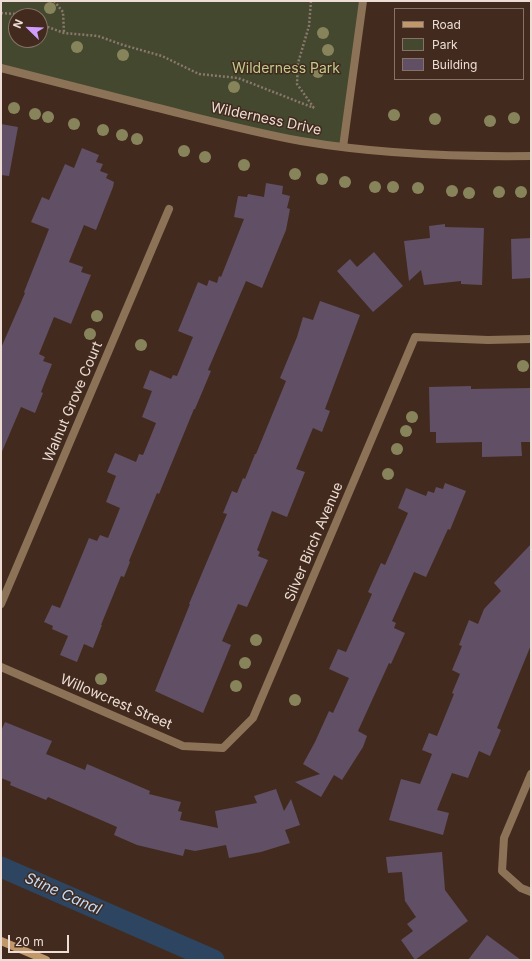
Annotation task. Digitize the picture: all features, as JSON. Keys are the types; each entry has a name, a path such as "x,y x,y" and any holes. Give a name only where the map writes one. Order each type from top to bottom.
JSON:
{"main road":[{"path":"1,941 46,960"}],"street":[{"path":"343,147 362,1"},
{"name":"Wilderness Drive","path":"1,68 240,129 302,141 343,147 424,154 486,157 531,156"},
{"name":"Walnut Grove Court","path":"1,604 169,209"},
{"name":"Silver Birch Avenue","path":"224,748 253,718 416,337 488,340 531,339"},
{"name":"Willowcrest Street","path":"1,667 183,746 224,748"},
{"path":"531,774 504,838 502,871 521,888 531,892"}],"path":[{"path":"54,1 63,12 64,33"},
{"path":"48,27 64,33 98,36 162,56 199,74 238,78 314,108 297,84 298,63 309,26 311,1"}],"green space":[{"name":"Wilderness Park","path":"1,1 363,1 343,147 302,141 1,68"}],"building":[{"path":"1,124 18,127 9,176 1,175"},
{"path":"82,148 99,155 96,162 103,164 100,171 108,174 106,178 114,182 96,230 84,225 69,262 83,267 81,272 91,275 71,324 54,317 39,354 45,357 43,361 52,364 41,392 43,393 35,413 21,407 1,454 1,348 25,293 24,292 49,229 31,222 42,197 49,200 65,164 74,168"},
{"path":"266,183 283,186 282,194 290,196 287,208 290,209 286,230 262,288 246,281 208,370 211,371 159,494 157,493 124,577 121,576 93,648 84,644 77,662 60,655 68,636 52,629 53,626 44,622 52,605 60,608 89,538 97,541 100,535 108,538 120,508 106,502 116,476 107,472 115,453 136,462 139,454 143,455 156,423 142,417 152,391 143,388 150,370 171,379 173,375 177,376 193,337 178,331 198,282 207,286 209,280 217,283 219,276 221,277 244,219 234,217 238,196 247,197 248,194 264,197"},
{"path":"445,224 445,227 484,228 482,285 461,284 461,281 424,285 421,270 409,281 404,241 430,238 429,226"},
{"path":"531,238 531,278 512,279 511,239"},
{"path":"374,252 403,286 373,312 337,271 350,259 357,267"},
{"path":"320,301 360,315 325,409 330,411 322,432 313,428 296,469 305,472 287,517 272,511 257,550 260,552 258,556 268,560 247,607 238,604 222,641 231,645 203,713 155,691 189,604 227,514 223,513 232,491 237,493 243,478 245,479 286,381 280,378 297,337 303,317 313,320"},
{"path":"471,386 471,389 531,388 531,442 521,442 522,456 482,457 482,442 436,443 436,432 430,432 429,387"},
{"path":"445,483 466,491 450,530 448,529 426,577 414,572 392,621 396,623 394,628 405,633 391,664 389,663 358,731 367,736 363,747 342,780 334,775 321,797 295,782 320,774 303,764 329,711 333,713 349,678 329,669 338,649 346,652 372,594 368,592 381,563 385,565 408,513 398,508 406,488 426,496 428,491 434,493 436,487 443,489"},
{"path":"531,544 531,645 497,728 501,730 490,756 479,751 468,778 452,773 437,810 449,813 443,835 389,820 401,779 420,784 432,754 422,750 429,733 437,736 454,694 452,693 460,674 452,670 462,646 459,645 469,620 478,624 484,609 501,591 494,583"},
{"path":"5,722 52,741 46,754 85,770 87,764 150,791 149,794 181,802 178,811 182,812 180,820 218,828 215,811 257,803 254,796 276,789 284,811 291,799 300,825 285,830 290,843 261,852 229,858 226,845 195,851 185,849 183,856 137,845 114,835 117,827 48,797 46,800 10,785 11,782 1,778 1,731"},
{"path":"442,852 445,890 468,921 415,960 401,940 413,931 407,924 416,917 405,901 402,872 388,873 386,857"},
{"path":"487,935 521,960 468,960"}],"waterway":[{"name":"Stine Canal","path":"1,867 214,960"}]}
